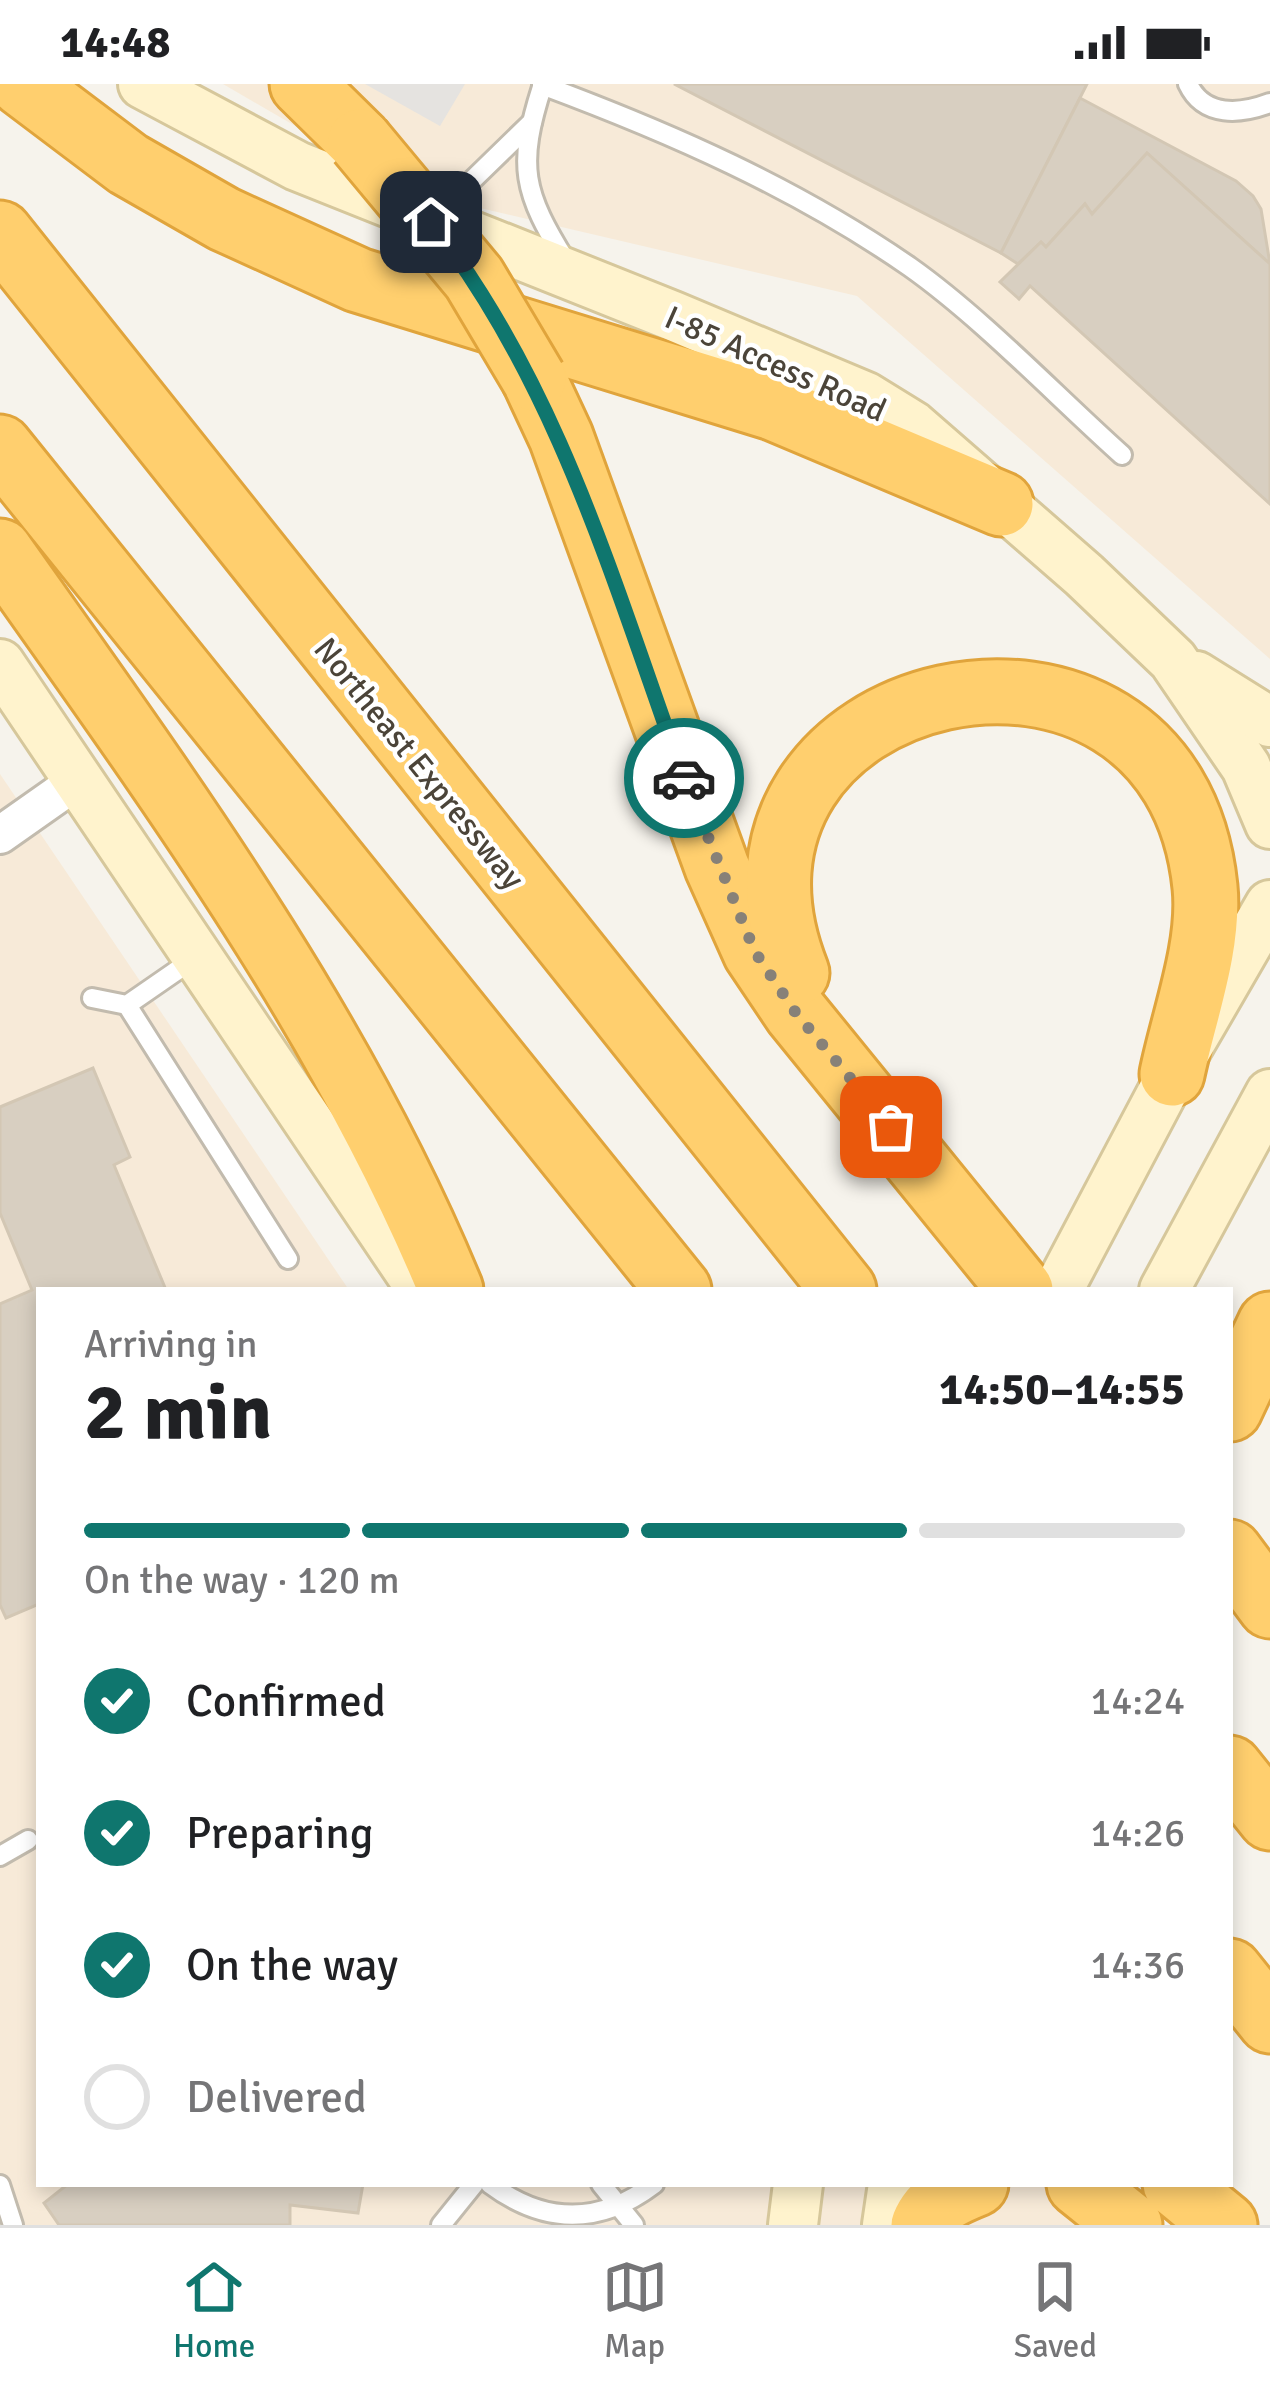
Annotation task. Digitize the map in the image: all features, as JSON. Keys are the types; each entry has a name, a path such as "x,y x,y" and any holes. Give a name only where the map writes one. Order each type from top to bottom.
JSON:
{"highway":[{"path":"22,84 128,164 224,219 358,280 773,408 1001,504"},
{"path":"302,84 360,141 474,278 534,379 561,436 717,867 755,952 796,1013 1019,1287"},
{"name":"Northeast Expressway","path":"0,233 842,1287"},
{"path":"0,447 678,1287"},
{"path":"0,551 240,896 404,1183 450,1287"},
{"path":"839,1061 784,940 775,892 783,838 810,781 849,738 901,709 955,692 1013,688 1062,697 1109,721 1143,748 1176,788 1198,840 1206,913 1172,1074"},
{"path":"1233,1556 1270,1606"},
{"path":"1233,1772 1270,1817"},
{"path":"1233,1975 1270,2021"},
{"path":"923,2225 928,2212 948,2195 968,2187"},
{"path":"1083,2187 1130,2225"},
{"path":"1179,2187 1225,2225"}],"main road":[{"name":"I-85 Access Road","path":"143,84 297,166 866,398 913,426 1173,660 1246,767 1270,824"},
{"path":"1173,660 1270,722"},
{"path":"0,664 420,1287"},
{"path":"126,846 170,898 356,1165 371,1176 404,1183"},
{"path":"1060,1287 1172,1074 1270,905"},
{"path":"1174,1269 1270,1094"},
{"path":"793,2225 798,2187"},
{"path":"887,2225 893,2187"}],"street":[{"path":"0,835 81,778"}],"lane":[{"path":"576,278 530,202 526,173 532,122 543,84 663,130 797,196 913,269 1122,455"},
{"path":"1188,84 1193,95 1219,111 1242,114 1270,103"},
{"path":"412,212 458,194 532,122"},
{"path":"92,998 127,1005 199,955"},
{"path":"127,1005 288,1259"},
{"path":"0,1856 28,1840"},
{"path":"0,2185 13,2225"},
{"path":"441,2225 472,2187"},
{"path":"493,2187 517,2210 578,2223 628,2220"},
{"path":"603,2187 628,2220"},
{"path":"628,2220 652,2187"}],"shaded area":[{"path":"223,84 1270,84 1270,659 857,296 407,191"},
{"path":"365,84 465,84 440,126"},
{"path":"0,774 347,1287 36,1287 36,2187 1049,2187 1106,2225 0,2225"}],"building":[{"path":"674,84 1087,84 1001,253"},
{"path":"1080,98 1236,181 1261,209 1270,264 1147,153 1092,214 1085,204 1046,247 1041,242 1018,264 1001,253"},
{"path":"1147,153 1270,264 1270,504 1030,286 1019,299 1000,282 1041,242 1046,247 1085,204 1092,214"},
{"path":"93,1068 130,1157 114,1165 165,1287 36,1287 36,1605 6,1618 0,1605 0,1304 32,1290 0,1213 0,1107"},
{"path":"64,2187 362,2187 358,2213 290,2205 290,2225 59,2225 44,2203"}],"way so far":[{"path":"684,778 755,952 796,1013 891,1127"}],"route":[{"path":"431,222 518,348 561,436 684,778"}]}
